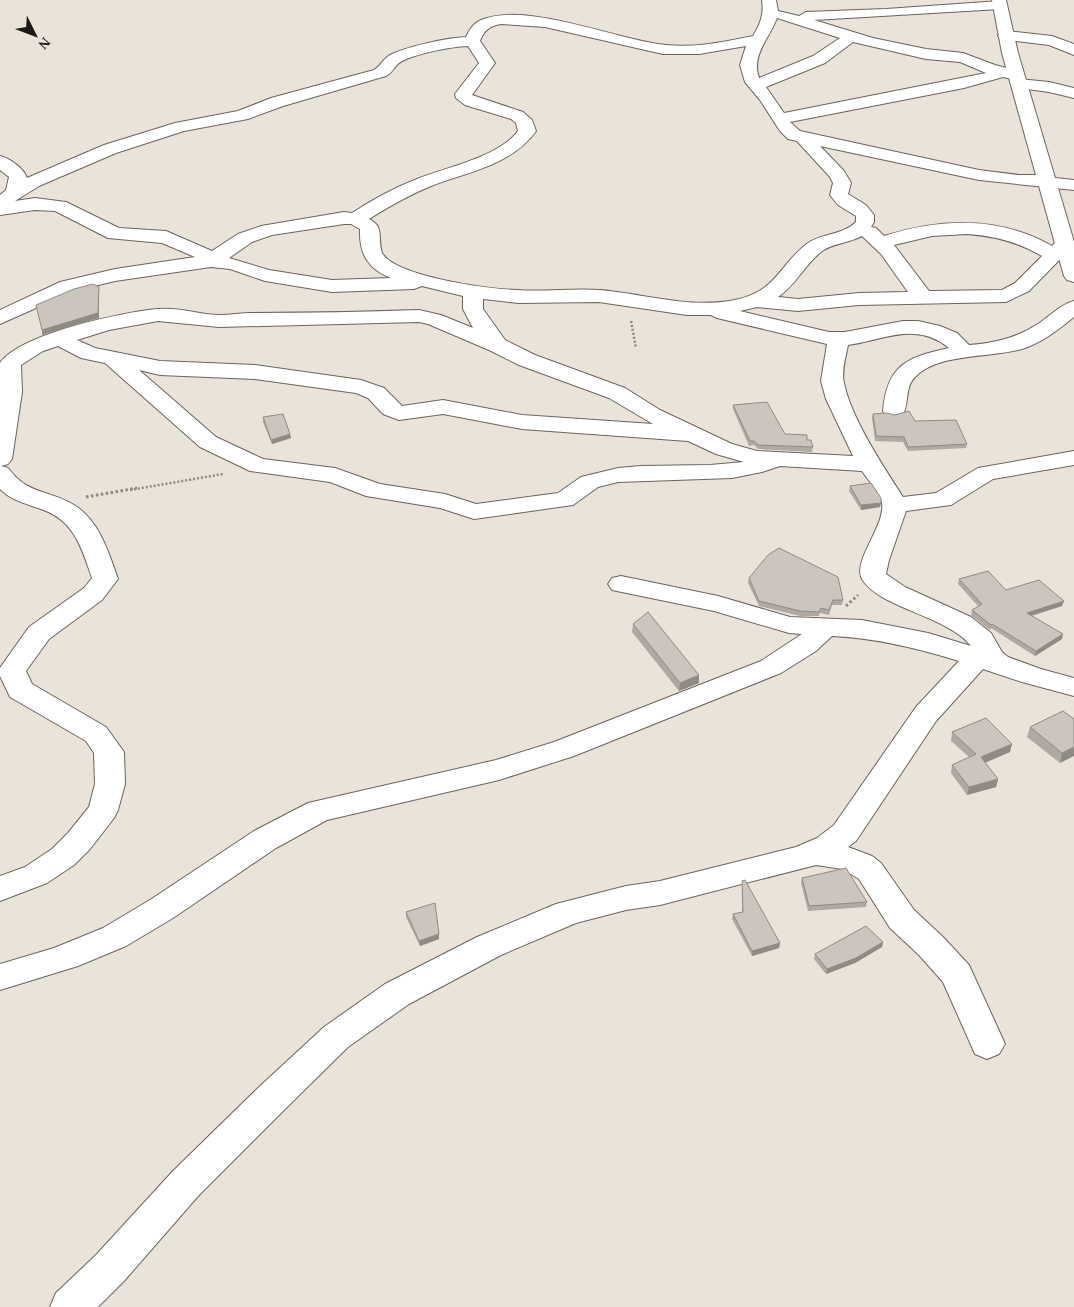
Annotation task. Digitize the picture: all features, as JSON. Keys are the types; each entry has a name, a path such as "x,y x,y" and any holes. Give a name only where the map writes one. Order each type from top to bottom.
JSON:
{"street":[{"path":"816,16 858,0"},
{"path":"774,10 816,16 999,2 1012,77 1048,182 1064,247 1074,276"},
{"path":"504,6 514,19"},
{"path":"774,10 850,36 926,54 963,58 1012,77 1074,93"},
{"path":"774,10 752,47 748,59 749,75 790,132 804,138 979,175 1074,185"},
{"path":"472,41 476,33 486,23 501,19 544,23 673,50 701,48 758,39"},
{"path":"756,85 826,55 842,45 850,36"},
{"path":"1006,36 1052,41 1074,50"},
{"path":"0,204 15,192 68,165 134,141 182,127 242,115 277,102 380,73 386,70 388,64 398,57 452,42 472,41"},
{"path":"355,219 408,190 502,152 520,142 526,136 527,125 524,120 514,114 464,98 465,89 487,63 472,41"},
{"path":"780,119 990,77 1012,77"},
{"path":"211,261 245,238 256,233 329,219 355,219 370,227 370,246 375,259 385,268 426,282 473,291 523,297 606,296 685,310 716,310 753,300 779,286 801,259 814,248 822,243 857,231 864,224 866,218 862,211 839,195 842,183 838,175 804,138"},
{"path":"0,162 18,176 15,192"},
{"path":"0,209 35,204 59,206 115,234 166,237 205,254 211,261"},
{"path":"864,224 924,298"},
{"path":"881,243 928,230 976,229 1064,247"},
{"path":"753,300 798,305 859,299 997,297 1010,295 1022,287 1064,247"},
{"path":"0,318 67,286 116,275 211,261 233,264 266,275 332,286 371,286 426,282"},
{"path":"473,291 473,309 481,324 497,345"},
{"path":"894,411 896,390 907,372 928,360 961,352 1015,344 1036,334 1074,307"},
{"path":"716,310 724,314 802,333 838,339 858,337 899,327 925,328 946,337 958,345 961,352"},
{"path":"0,459 5,418 11,392 10,364 24,350 65,336 106,324 158,315 219,321 419,316 434,319 497,345 527,360 617,393 652,415 742,455 775,460 870,464"},
{"path":"65,336 67,343 89,354 160,368 255,372 361,387 376,393 386,404 399,413 443,407 522,422 692,434"},
{"path":"70,1307 110,1268 210,1158 336,1037 397,994 489,946 568,913 626,898 697,884 814,853 828,846 845,833 926,714 991,657 981,639 961,623 896,593 876,580 873,574 876,560 894,514 894,505 889,493 849,427 837,399 832,381 838,339"},
{"path":"112,358 208,442 233,456 258,466 335,475 375,491 446,501 470,511 484,512 564,500 571,497 582,484 618,474 660,471 713,472 741,470 775,460"},
{"path":"894,505 942,500 986,473 1074,458"},
{"path":"0,473 5,482 14,489 65,510 80,523 92,543 105,579 93,594 39,634 12,671 20,690 96,734 109,752 110,784 103,810 79,842 36,875 0,889"},
{"path":"621,584 718,604 789,625 862,629 928,642 1032,676 1074,687"},
{"path":"0,978 44,965 105,942 180,897 294,821 319,811 499,770 564,749 772,667 795,653 826,627"},
{"path":"814,853 847,858 861,864 870,871 902,920 931,946 957,975 987,1044"}],"path":[{"path":"48,504 187,481 258,466"},
{"path":"826,627 876,580"}],"building":[{"path":"93,284 99,287 98,313 42,330 36,305 74,289"},
{"path":"767,402 785,434 807,435 807,440 811,440 813,447 758,445 754,441 750,441 733,405"},
{"path":"909,411 915,421 956,420 967,444 908,447 904,437 876,436 873,414 886,413 895,415"},
{"path":"283,414 290,434 271,440 263,417"},
{"path":"871,483 881,498 881,503 861,505 850,486"},
{"path":"779,548 838,577 843,600 833,600 829,610 821,608 819,612 800,611 759,601 749,578 768,555"},
{"path":"988,571 1006,590 1039,580 1064,601 1027,613 1063,634 1036,651 991,625 972,610 982,604 959,579"},
{"path":"648,612 699,675 680,683 633,624"},
{"path":"1063,711 1074,719 1074,747 1062,753 1030,727"},
{"path":"986,718 1012,744 981,757 998,779 969,787 952,765 976,754 952,732"},
{"path":"846,868 867,902 809,906 802,878"},
{"path":"745,880 780,943 752,951 733,914 743,912 742,881"},
{"path":"435,903 439,934 419,941 406,912"},
{"path":"866,926 883,942 856,958 827,969 815,954"}]}
